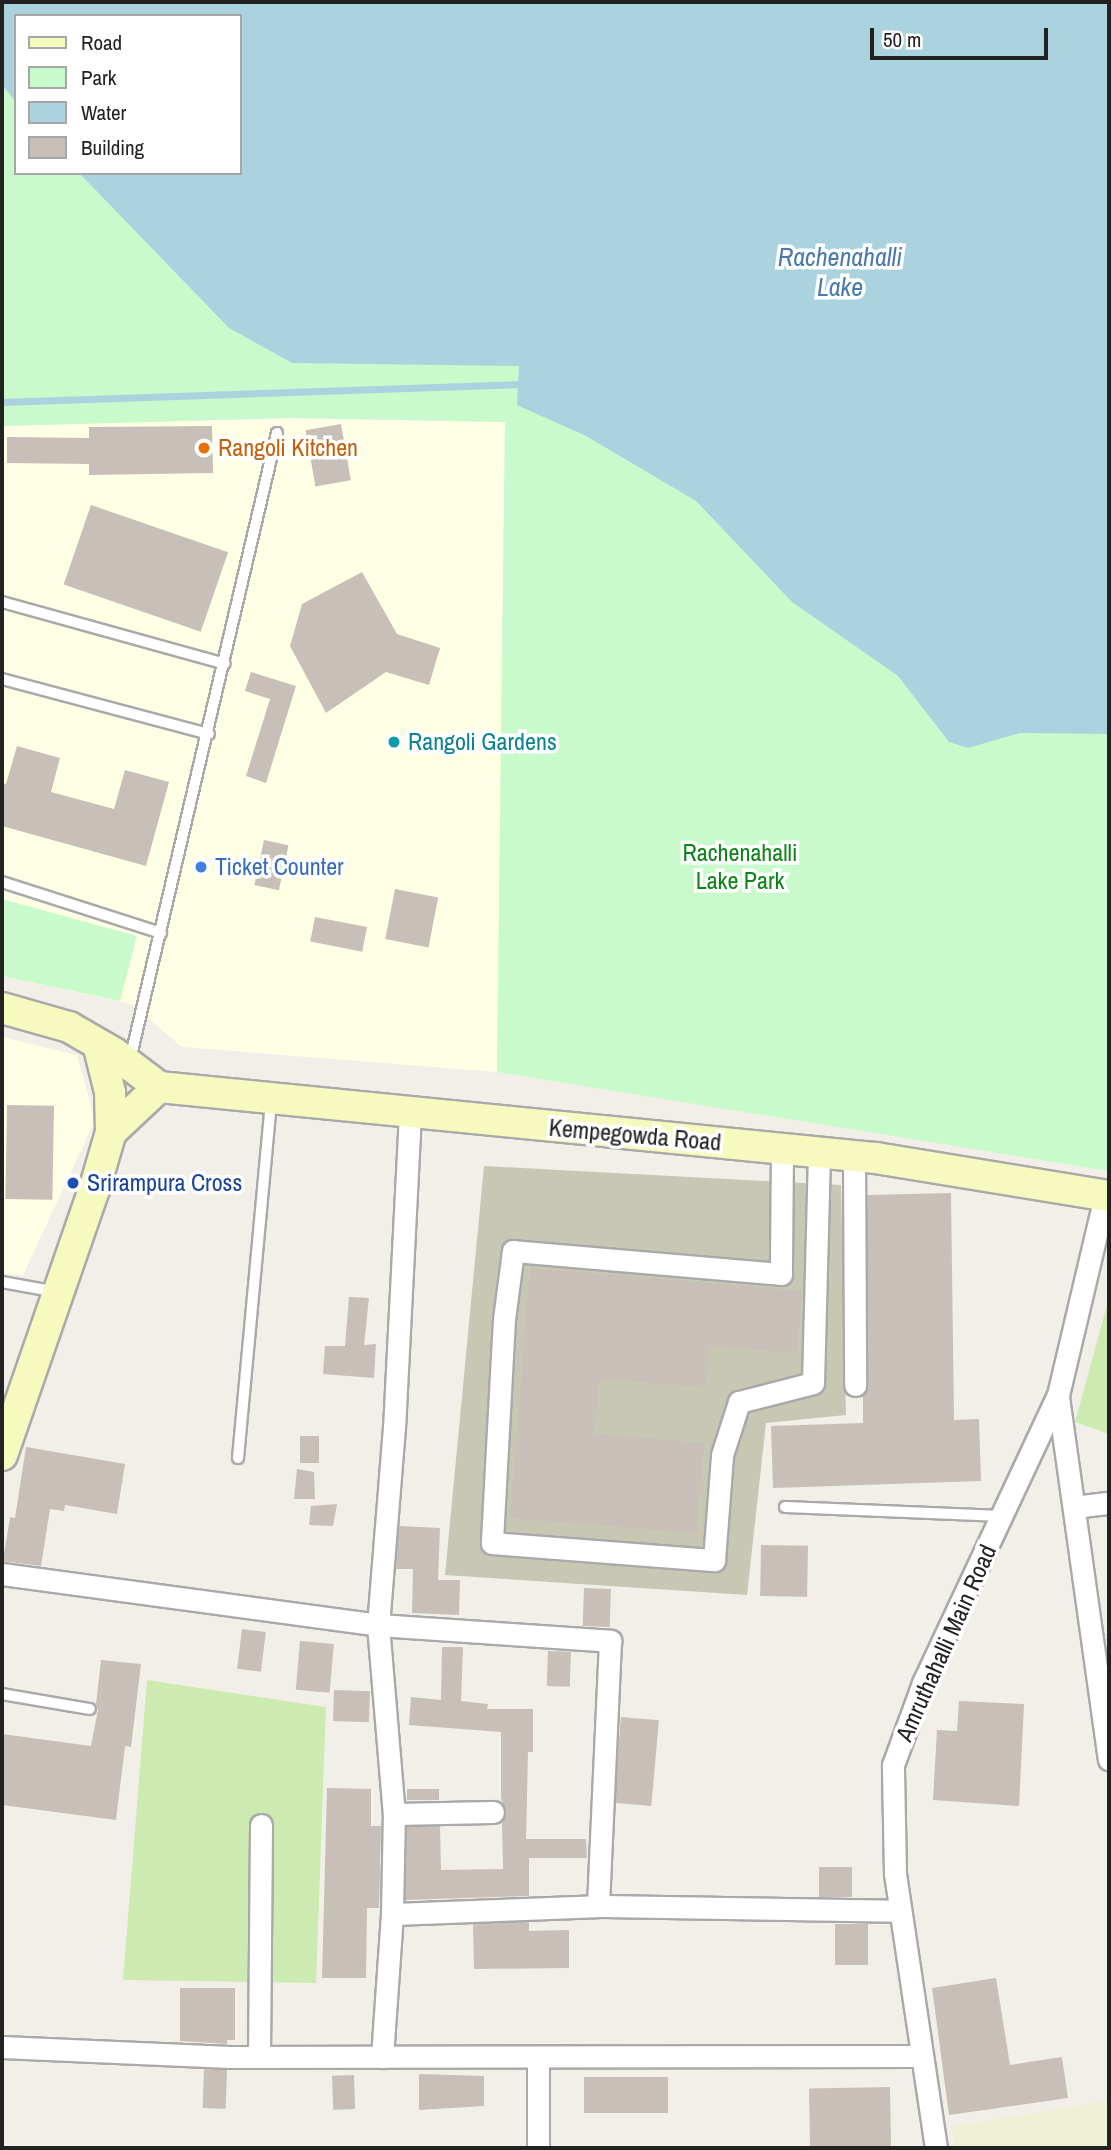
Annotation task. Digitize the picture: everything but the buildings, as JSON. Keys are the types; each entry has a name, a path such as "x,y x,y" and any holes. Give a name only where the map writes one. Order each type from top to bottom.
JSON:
{"street":[{"path":"2,1008 69,1027 99,1044 159,1087 111,1132"},
{"path":"2,1455 94,1191 111,1132 110,1092 99,1044"},
{"name":"Kempegowda Road","path":"159,1087 854,1156 1107,1196"},
{"path":"382,2057 392,1914 394,1814 377,1625 394,1427 410,1114"},
{"path":"781,1274 782,1149"},
{"path":"816,1275 513,1251 504,1319 492,1543 714,1560 722,1455 738,1402 813,1383 816,1275 819,1153"},
{"path":"854,1156 855,1385"},
{"name":"Amruthahalli Main Road","path":"936,2148 895,1874 893,1765 923,1683 1058,1395 1107,1196"},
{"path":"1058,1395 1074,1507 1103,1665 1109,1759"},
{"path":"1074,1507 1109,1503"},
{"path":"2,1574 377,1625 610,1641 598,1906"},
{"path":"394,1814 493,1812"},
{"path":"259,2057 261,1825"},
{"path":"392,1914 598,1906 900,1911"},
{"path":"2,2047 259,2057 922,2056"},
{"path":"538,2057 538,2148"}],"lane":[{"path":"129,1065 209,734 277,433"},
{"path":"2,602 225,664"},
{"path":"2,679 209,734"},
{"path":"2,882 161,933"},
{"path":"238,1458 271,1099"},
{"path":"2,1282 57,1292"},
{"path":"785,1507 1003,1516"},
{"path":"2,1694 90,1709"}],"shaded area":[{"path":"291,418 505,422 497,1072 182,1047 131,1004 2,976 2,426"},
{"path":"2,1037 77,1055 95,1120 23,1275 2,1273"},
{"path":"484,1166 841,1185 846,1415 766,1423 747,1595 445,1575"},
{"path":"1109,2101 1109,2148 955,2148 952,2127"}],"green space":[{"name":"Rachenahalli Lake Park","path":"2,85 14,100 14,175 81,175 229,328 292,363 519,366 518,405 586,436 696,501 792,602 898,676 949,742 968,748 1020,733 1109,734 1109,1171 497,1072 505,422 291,418 2,426"},
{"path":"2,899 137,936 120,1001 2,976"},
{"path":"1109,1298 1109,1434 1075,1422"},
{"path":"147,1680 326,1707 316,1983 123,1980"}],"water":[{"name":"Rachenahalli Lake","path":"2,2 1109,2 1109,734 1020,733 968,748 949,742 898,676 792,602 696,501 586,436 517,405 519,366 292,363 229,328 81,175 242,175 242,14 14,14 14,100 2,85"}],"waterway":[{"path":"2,402 526,384"}],"place":[{"name":"Rangoli Kitchen","path":"204,448"},
{"name":"Rangoli Gardens","path":"394,742"},
{"name":"Ticket Counter","path":"201,867"},
{"name":"Srirampura Cross","path":"73,1183"}]}
